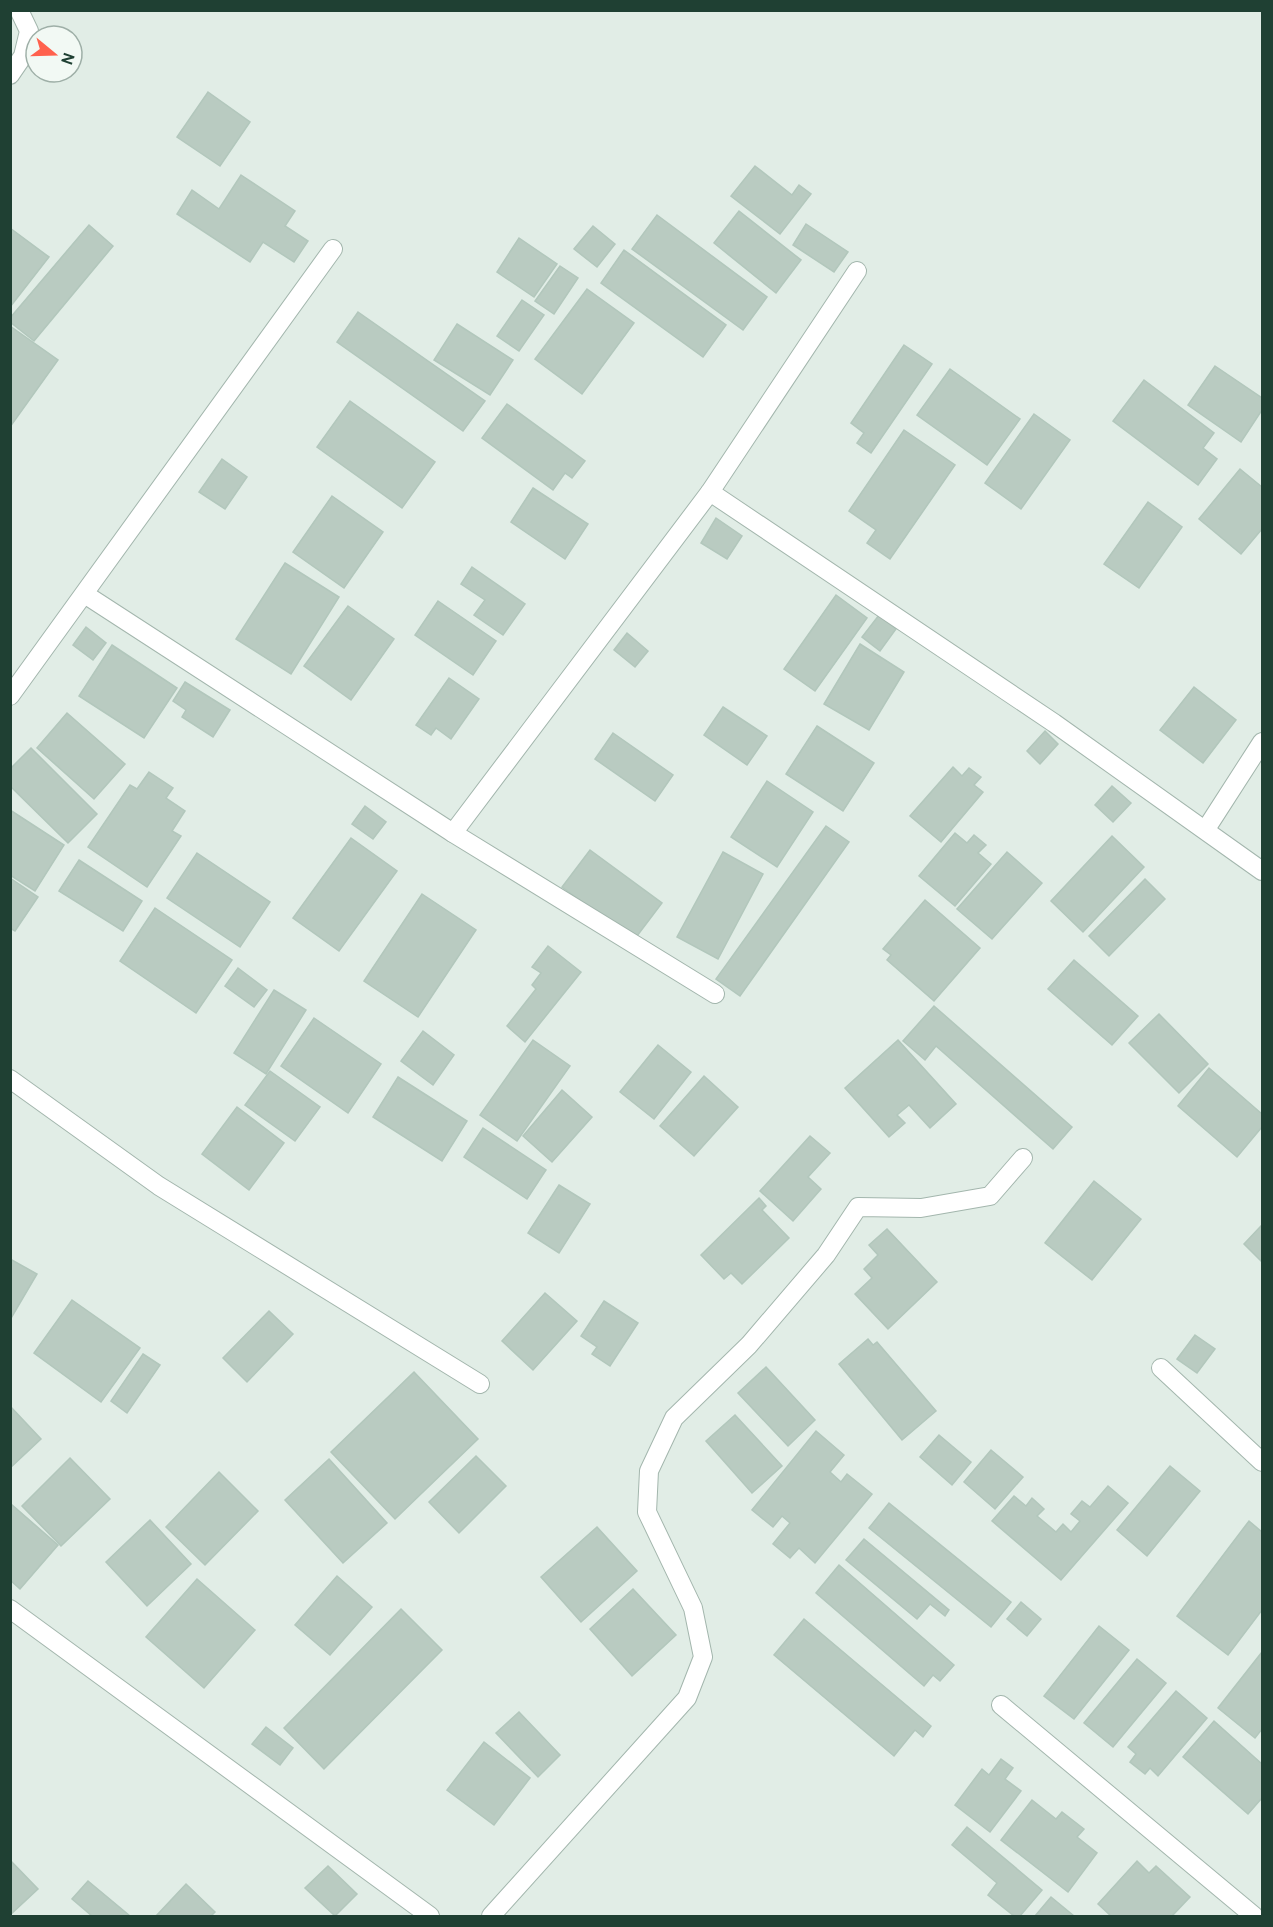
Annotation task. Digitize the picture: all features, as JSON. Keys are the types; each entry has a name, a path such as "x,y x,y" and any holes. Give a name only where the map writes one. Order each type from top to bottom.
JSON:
{"street":[{"path":"10,75 23,56 29,31 19,10"},
{"path":"10,696 86,595 333,249"},
{"path":"453,833 710,492 857,271"},
{"path":"710,492 1054,723 1263,871"},
{"path":"86,595 453,833 715,994"},
{"path":"1206,829 1263,742"},
{"path":"10,1079 159,1186 480,1384"},
{"path":"491,1917 687,1698 703,1657 693,1608 647,1512 649,1471 674,1418 749,1345 826,1255 858,1207 921,1208 990,1196 1023,1158"},
{"path":"1161,1368 1263,1462"},
{"path":"10,1609 430,1917"},
{"path":"1001,1705 1254,1917"}],"building":[{"path":"208,92 250,122 220,166 177,137"},
{"path":"755,166 792,195 799,185 811,194 780,234 731,196"},
{"path":"241,175 295,211 285,226 308,241 294,262 263,242 250,262 177,214 192,190 219,209"},
{"path":"739,211 801,260 776,293 714,243"},
{"path":"657,215 767,297 743,330 632,249"},
{"path":"806,224 848,252 834,272 793,245"},
{"path":"89,225 113,246 34,341 10,322 10,318"},
{"path":"593,226 615,244 597,267 574,249"},
{"path":"10,228 49,257 10,307"},
{"path":"519,238 557,264 534,297 497,272"},
{"path":"624,250 726,325 703,357 601,283"},
{"path":"560,266 578,278 554,314 535,301"},
{"path":"587,289 634,323 582,394 535,359"},
{"path":"522,300 544,315 519,351 497,336"},
{"path":"358,312 485,401 463,431 337,342"},
{"path":"457,324 513,360 490,395 434,360"},
{"path":"10,326 58,360 10,427"},
{"path":"904,345 932,364 871,453 857,443 864,433 851,423"},
{"path":"1215,366 1262,398 1262,410 1241,442 1188,405"},
{"path":"950,369 1020,419 987,465 917,415"},
{"path":"1144,380 1214,433 1203,448 1217,459 1198,485 1113,421"},
{"path":"350,401 435,462 402,508 317,447"},
{"path":"507,404 585,461 572,478 565,473 553,490 482,438"},
{"path":"1034,414 1070,440 1021,509 985,483"},
{"path":"904,430 955,465 890,559 867,543 876,530 849,511"},
{"path":"222,459 247,477 225,509 199,492"},
{"path":"1240,469 1262,487 1262,529 1241,554 1199,519"},
{"path":"533,488 588,524 565,559 511,522"},
{"path":"332,496 383,532 344,588 293,552"},
{"path":"1148,502 1182,527 1139,588 1104,564"},
{"path":"716,518 742,536 727,559 701,543"},
{"path":"285,563 339,597 291,674 236,639"},
{"path":"472,567 525,604 503,635 474,615 485,600 461,584"},
{"path":"836,595 867,618 815,691 784,669"},
{"path":"438,601 496,641 473,675 415,635"},
{"path":"348,606 394,639 351,700 304,666"},
{"path":"879,615 896,629 880,651 862,637"},
{"path":"86,627 106,643 93,660 73,645"},
{"path":"627,633 648,651 635,667 614,650"},
{"path":"860,644 904,672 869,730 824,704"},
{"path":"112,645 177,688 144,738 79,696"},
{"path":"449,678 479,699 451,739 436,728 431,735 416,725"},
{"path":"185,682 230,710 213,737 182,717 186,710 173,701"},
{"path":"1194,687 1236,720 1203,763 1160,730"},
{"path":"723,707 767,736 747,765 704,735"},
{"path":"67,713 125,764 94,799 37,748"},
{"path":"817,726 874,763 843,811 786,774"},
{"path":"1045,731 1058,744 1040,764 1027,751"},
{"path":"613,733 673,775 655,801 595,759"},
{"path":"31,748 97,814 68,843 10,786 10,769"},
{"path":"953,767 962,776 969,768 981,777 974,785 983,792 941,842 910,816"},
{"path":"149,772 173,788 166,798 185,811 172,831 181,836 147,887 88,847 130,785 137,789"},
{"path":"767,781 813,812 777,867 731,837"},
{"path":"1112,786 1131,803 1113,822 1095,805"},
{"path":"365,806 386,822 373,839 352,824"},
{"path":"10,810 64,845 35,891 10,875"},
{"path":"826,826 849,842 740,996 716,979"},
{"path":"955,833 967,843 974,835 986,845 978,853 991,864 955,906 919,876"},
{"path":"1112,836 1144,867 1083,932 1051,901"},
{"path":"351,838 397,871 339,951 293,918"},
{"path":"590,850 662,903 634,940 562,887"},
{"path":"723,852 763,874 718,959 677,937"},
{"path":"1007,852 1042,883 992,939 957,909"},
{"path":"197,853 270,902 240,947 167,898"},
{"path":"79,860 142,901 123,931 59,891"},
{"path":"10,878 38,897 15,931 10,928"},
{"path":"1145,879 1165,899 1109,956 1089,936"},
{"path":"422,894 476,930 418,1017 364,981"},
{"path":"925,900 980,948 934,1001 887,960 891,955 883,949"},
{"path":"155,908 232,960 196,1013 120,961"},
{"path":"548,946 581,972 525,1042 507,1026 536,989 532,985 541,973 532,967"},
{"path":"1074,960 1138,1016 1112,1045 1048,989"},
{"path":"238,968 267,990 254,1007 225,986"},
{"path":"274,990 306,1010 266,1074 234,1053"},
{"path":"934,1006 1072,1127 1053,1149 936,1046 925,1060 903,1041"},
{"path":"1159,1014 1208,1064 1179,1093 1129,1043"},
{"path":"314,1018 381,1064 348,1113 281,1066"},
{"path":"423,1031 454,1055 433,1085 401,1061"},
{"path":"533,1040 570,1066 517,1141 480,1115"},
{"path":"898,1040 956,1104 930,1128 909,1105 897,1115 905,1123 889,1137 845,1088"},
{"path":"658,1045 691,1072 654,1119 620,1092"},
{"path":"1209,1068 1262,1114 1262,1127 1237,1157 1178,1106"},
{"path":"270,1071 320,1107 295,1141 245,1105"},
{"path":"704,1076 738,1107 694,1156 660,1126"},
{"path":"398,1077 467,1121 442,1161 373,1117"},
{"path":"562,1090 592,1117 552,1162 523,1136"},
{"path":"237,1107 284,1143 249,1190 202,1154"},
{"path":"483,1128 546,1170 527,1199 464,1157"},
{"path":"810,1136 830,1153 808,1177 821,1189 793,1221 760,1191"},
{"path":"1094,1181 1141,1219 1092,1280 1045,1243"},
{"path":"559,1185 590,1204 559,1253 528,1233"},
{"path":"759,1198 766,1206 762,1210 789,1238 742,1284 731,1273 724,1279 701,1255"},
{"path":"1262,1225 1262,1262 1244,1244"},
{"path":"887,1229 937,1282 888,1329 855,1294 872,1278 864,1269 878,1255 869,1245"},
{"path":"10,1259 37,1274 10,1320"},
{"path":"545,1293 577,1321 533,1370 502,1341"},
{"path":"72,1300 140,1348 101,1402 34,1353"},
{"path":"604,1301 638,1323 610,1366 592,1354 597,1347 581,1336"},
{"path":"269,1311 293,1334 247,1382 223,1358"},
{"path":"1195,1335 1215,1349 1197,1373 1177,1359"},
{"path":"868,1339 873,1345 877,1342 936,1411 902,1440 839,1364"},
{"path":"143,1354 160,1365 127,1413 111,1401"},
{"path":"766,1367 815,1420 788,1446 738,1393"},
{"path":"414,1372 478,1439 395,1519 331,1452"},
{"path":"10,1406 41,1439 10,1468"},
{"path":"735,1415 782,1466 752,1493 706,1441"},
{"path":"816,1431 844,1455 830,1472 841,1482 847,1474 872,1494 815,1563 799,1548 790,1558 773,1544 790,1523 782,1516 773,1527 752,1510"},
{"path":"939,1435 971,1462 952,1485 920,1457"},
{"path":"991,1450 1023,1477 995,1509 964,1482"},
{"path":"476,1456 506,1486 459,1533 429,1502"},
{"path":"70,1458 110,1499 61,1546 22,1506"},
{"path":"329,1459 387,1523 343,1563 285,1500"},
{"path":"1170,1466 1200,1491 1147,1556 1117,1530"},
{"path":"219,1472 258,1511 205,1565 166,1527"},
{"path":"1108,1486 1128,1503 1061,1580 992,1521 1014,1496 1026,1506 1032,1498 1044,1509 1037,1516 1056,1532 1063,1524 1071,1532 1080,1521 1071,1514 1082,1501 1090,1507"},
{"path":"889,1503 1011,1602 991,1627 869,1528"},
{"path":"11,1504 58,1545 20,1589 10,1580"},
{"path":"150,1520 191,1564 147,1606 106,1562"},
{"path":"1249,1521 1262,1532 1262,1610 1228,1655 1177,1616"},
{"path":"597,1527 637,1571 581,1622 541,1577"},
{"path":"864,1539 949,1610 945,1616 930,1604 917,1619 846,1560"},
{"path":"839,1565 954,1665 940,1681 933,1675 924,1686 816,1593"},
{"path":"337,1576 372,1607 330,1655 295,1625"},
{"path":"197,1579 255,1630 204,1688 146,1637"},
{"path":"633,1589 676,1635 632,1676 590,1629"},
{"path":"1021,1602 1041,1619 1027,1636 1007,1619"},
{"path":"401,1609 442,1650 324,1769 284,1728"},
{"path":"804,1619 931,1726 923,1737 915,1730 894,1756 774,1655"},
{"path":"1099,1626 1129,1650 1074,1719 1044,1696"},
{"path":"1262,1652 1262,1729 1255,1738 1218,1708"},
{"path":"1137,1659 1166,1683 1113,1747 1084,1723"},
{"path":"1176,1691 1207,1718 1158,1776 1150,1768 1145,1774 1130,1762 1136,1754 1128,1747"},
{"path":"519,1712 560,1755 538,1777 496,1733"},
{"path":"1214,1721 1262,1764 1262,1798 1248,1814 1183,1757"},
{"path":"266,1727 293,1748 280,1765 252,1744"},
{"path":"484,1742 530,1778 494,1825 447,1790"},
{"path":"1001,1759 1013,1768 1005,1779 1021,1791 990,1832 955,1805 982,1769 989,1775"},
{"path":"1032,1800 1056,1819 1062,1812 1084,1829 1077,1837 1097,1853 1068,1892 1001,1840"},
{"path":"967,1827 1042,1890 1020,1916 1014,1916 988,1895 997,1883 952,1845"},
{"path":"10,1860 38,1889 10,1915"},
{"path":"1137,1861 1149,1873 1156,1866 1190,1897 1172,1916 1111,1916 1098,1904"},
{"path":"328,1866 357,1894 335,1916 305,1888"},
{"path":"88,1881 130,1916 92,1916 72,1899"},
{"path":"186,1884 215,1912 211,1916 156,1916"},
{"path":"1051,1897 1074,1916 1035,1916"}]}
